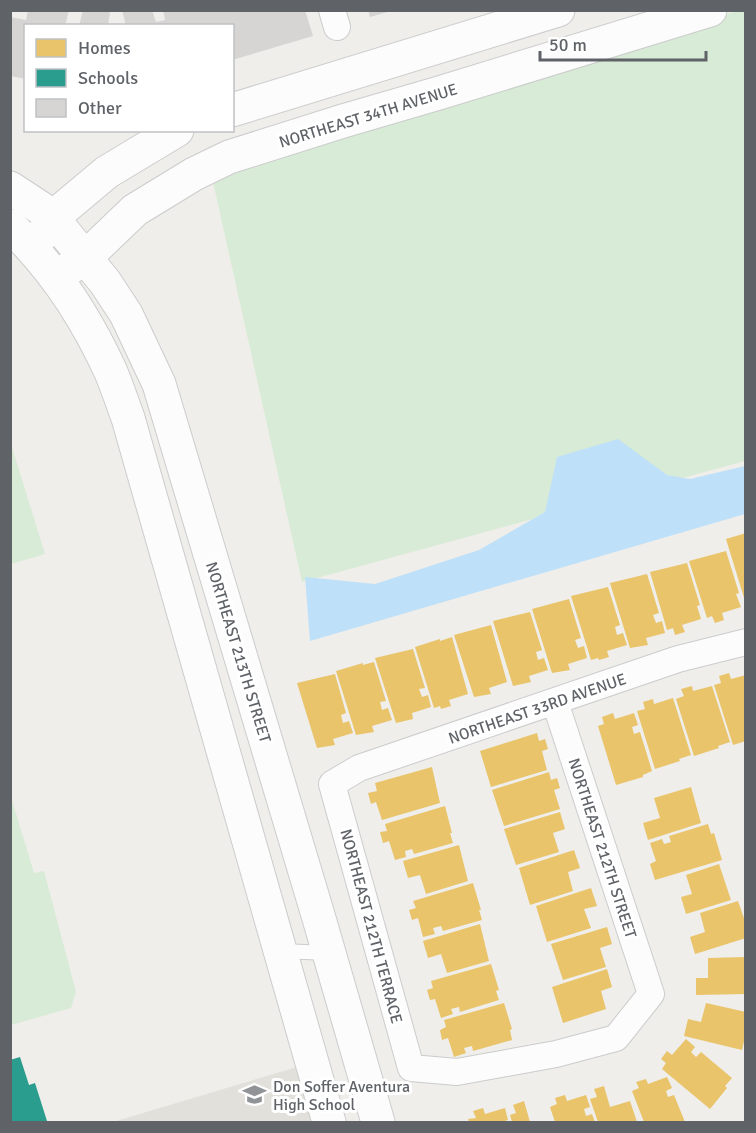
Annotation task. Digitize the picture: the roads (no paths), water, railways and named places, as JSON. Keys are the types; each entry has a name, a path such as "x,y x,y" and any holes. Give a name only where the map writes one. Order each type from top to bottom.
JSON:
{"street":[{"path":"234,109 558,10"},
{"name":"NORTHEAST 34TH AVENUE","path":"56,278 86,257 117,225 144,204 194,174 229,157 710,10"},
{"path":"174,132 107,172 64,207 48,215 21,237 56,278 84,322 111,371 128,418 329,1122"},
{"name":"NORTHEAST 213TH STREET","path":"10,188 48,215 86,257 126,314 159,384 378,1122"},
{"name":"NORTHEAST 33RD AVENUE","path":"333,784 359,768 678,659 746,642"},
{"name":"NORTHEAST 212TH STREET","path":"411,1068 457,1072 556,1054 616,1038 651,994 555,702"},
{"name":"NORTHEAST 212TH TERRACE","path":"333,784 411,1068"}],"lane":[{"path":"280,951 329,953"}],"water":[{"path":"618,439 667,475 690,479 745,466 745,514 310,641 305,577 375,584 479,550 545,512 557,457"}],"place":[{"name":"Don Soffer Aventura High School","path":"255,1095"}]}
